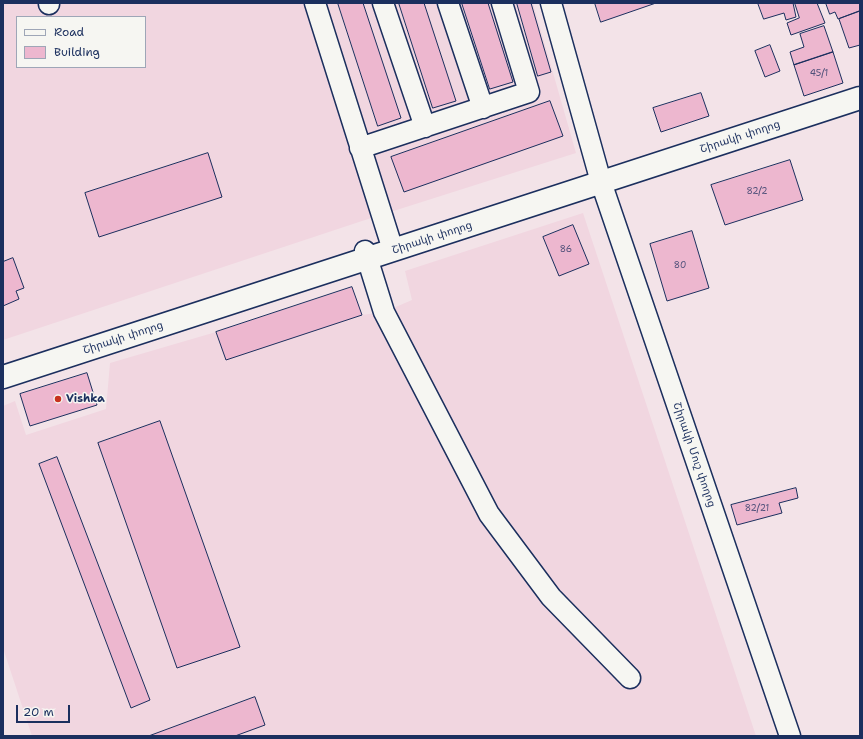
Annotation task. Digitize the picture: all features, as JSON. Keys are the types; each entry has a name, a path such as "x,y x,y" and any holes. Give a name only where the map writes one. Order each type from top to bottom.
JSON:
{"main road":[{"name":"Շիրակի փողոց","path":"3,377 860,90"},
{"name":"Շիրակի փողոց","path":"600,178 860,98"},
{"name":"Շիրակի փողոց","path":"3,366 366,255"}],"street":[{"path":"315,3 392,246"},
{"path":"383,3 425,127"},
{"path":"448,3 483,108"},
{"path":"360,148 529,92 502,3"},
{"name":"Շիրակի Մուշ փողոց","path":"551,3 600,178 790,736"},
{"path":"366,255 384,312 489,514 551,596 630,678"}],"shaded area":[{"path":"3,3 533,3 576,153 362,221 3,340"},
{"path":"583,213 756,736 32,736 3,648 3,406 15,401 26,435 106,409 110,363 216,332 352,287 362,315 384,312 412,300 405,271"}],"building":[{"path":"338,3 363,3 401,118 378,126"},
{"path":"399,3 424,3 456,101 433,108"},
{"path":"462,3 488,3 513,82 490,89"},
{"path":"517,3 531,3 551,72 538,76"},
{"path":"595,3 656,3 601,22"},
{"path":"758,3 793,3 796,17 786,20 784,13 764,19"},
{"path":"795,3 817,3 825,23 791,35 787,23 799,18"},
{"path":"826,3 860,3 860,11 838,19 835,12 830,14"},
{"path":"860,11 860,45 849,48 839,19"},
{"path":"824,26 833,52 794,65 790,52 804,47 800,34"},
{"path":"770,45 780,71 765,77 755,51"},
{"path":"833,52 843,83 804,96 794,65"},
{"path":"701,93 709,116 661,132 653,108"},
{"path":"550,101 563,136 404,192 391,157"},
{"path":"208,153 222,197 99,237 85,193"},
{"path":"790,160 803,200 725,225 711,185"},
{"path":"573,225 589,264 559,276 543,237"},
{"path":"692,231 709,288 667,301 650,244"},
{"path":"13,258 24,288 16,291 19,299 3,306 3,262"},
{"path":"352,287 362,315 226,360 216,332"},
{"name":"Vishka","path":"87,373 97,405 30,426 20,394"},
{"path":"160,421 240,647 177,668 98,443"},
{"path":"57,457 150,700 131,708 39,464"},
{"path":"796,488 798,498 779,503 782,513 737,525 731,505"},
{"path":"255,697 265,725 235,736 149,736"}],"place":[{"name":"Vishka","path":"58,399"}]}
